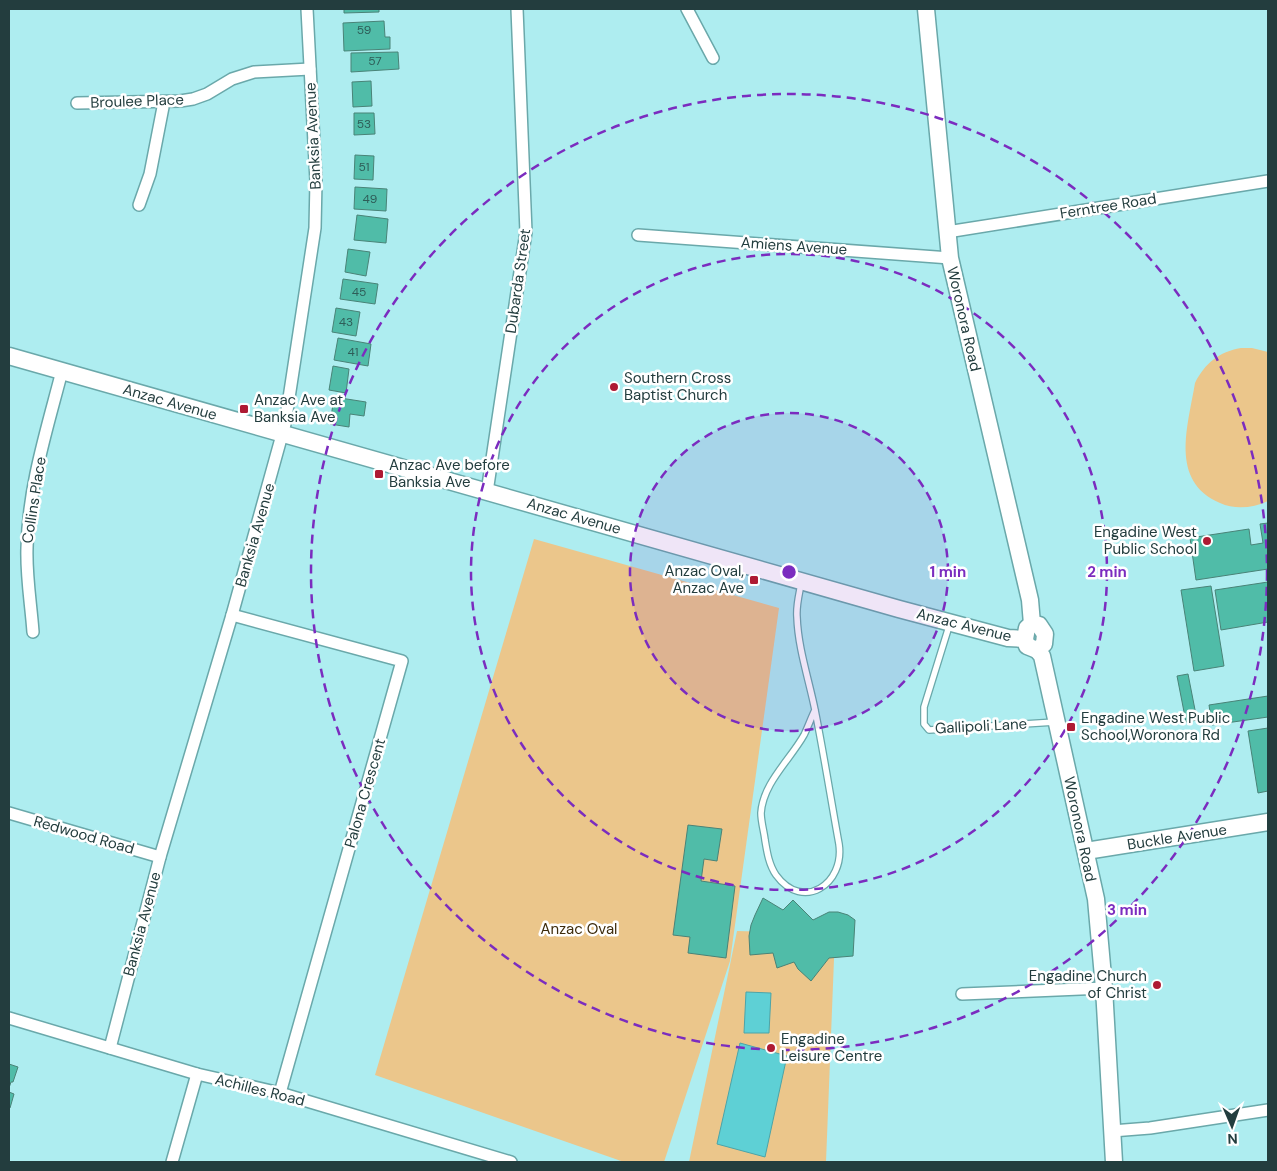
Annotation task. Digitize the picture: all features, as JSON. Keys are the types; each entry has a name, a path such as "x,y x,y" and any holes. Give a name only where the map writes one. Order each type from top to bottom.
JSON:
{"street":[{"name":"Banksia Avenue","path":"110,1048 160,857 232,615 283,433 315,228 316,188 307,9"},
{"name":"Dubarda Street","path":"486,492 526,232 517,9"},
{"path":"687,9 713,58"},
{"name":"Woronora Road","path":"926,9 950,258 1030,600 1032,624 1027,628 1031,645 1042,656 1097,908 1104,988 1114,1162"},
{"name":"Broulee Place","path":"77,103 164,102 193,99 208,94 232,79 254,72 310,69"},
{"path":"138,205 150,174 164,102"},
{"name":"Ferntree Road","path":"947,232 1268,181"},
{"name":"Amiens Avenue","path":"638,234 950,258"},
{"name":"Anzac Avenue","path":"9,356 802,582 1031,645"},
{"name":"Collins Place","path":"33,632 26,550 28,527 39,460 62,371"},
{"name":"Palona Crescent","path":"232,615 402,661 280,1093"},
{"name":"Redwood Road","path":"9,812 160,857"},
{"name":"Buckle Avenue","path":"1086,851 1268,822"},
{"path":"962,994 1104,988"},
{"name":"Achilles Road","path":"9,1018 197,1074 280,1093 511,1162"},
{"path":"172,1162 197,1074"},
{"path":"1112,1131 1150,1128 1268,1110"}],"lane":[{"path":"802,582 797,603 797,618 815,710 839,848 836,871 828,884 817,891 801,893 785,886 776,874 768,858 761,814 768,787 804,735 815,710"},
{"name":"Gallipoli Lane","path":"950,622 924,707 924,724 929,730 1057,722"}],"green space":[{"path":"1241,348 1252,348 1268,352 1268,501 1250,507 1232,507 1220,503 1204,493 1194,481 1188,467 1186,434 1195,383 1199,376 1208,364 1219,356"},
{"name":"Anzac Oval","path":"534,539 779,608 730,961 664,1162 624,1162 375,1075"},
{"name":"Engadine Leisure Centre","path":"737,931 835,934 826,1162 689,1162"}],"water":[{"path":"746,992 771,993 769,1033 744,1033"},
{"path":"740,1043 787,1056 765,1157 717,1144"}],"building":[{"path":"344,9 379,9 379,12 344,13"},
{"path":"384,21 385,37 390,37 390,49 344,51 343,23"},
{"path":"398,52 399,69 351,72 351,53"},
{"path":"371,81 372,106 353,107 352,82"},
{"path":"354,113 374,113 375,134 354,135"},
{"path":"355,155 374,156 373,180 354,179"},
{"path":"355,187 387,189 386,211 354,209"},
{"path":"357,215 388,219 386,243 354,240"},
{"path":"348,249 370,252 366,276 345,272"},
{"path":"343,279 378,284 375,304 340,299"},
{"path":"336,308 360,312 356,336 332,332"},
{"path":"338,338 371,344 368,366 334,360"},
{"path":"333,366 349,369 346,393 329,390"},
{"path":"334,397 366,402 364,416 350,414 349,427 330,424"},
{"path":"1268,523 1268,569 1196,580 1190,538 1249,529 1251,545 1263,543 1260,524"},
{"path":"1268,582 1268,622 1221,630 1215,590"},
{"path":"1211,586 1224,666 1194,671 1181,590"},
{"path":"1188,674 1197,720 1186,722 1177,676"},
{"path":"1268,696 1268,717 1212,725 1209,705"},
{"path":"1268,728 1268,791 1258,793 1248,731"},
{"path":"688,825 722,829 717,861 704,859 701,881 735,886 726,958 688,953 690,937 673,935"},
{"path":"763,898 783,910 793,900 813,920 829,912 848,915 855,920 853,956 829,958 811,981 798,969 794,962 777,968 773,953 750,955 749,936 751,925"},
{"path":"9,1064 18,1067 9,1088"},
{"path":"9,1092 14,1094 10,1108 9,1107"}],"place":[{"name":"Southern Cross Baptist Church","path":"614,387"},
{"name":"Anzac Ave at Banksia Ave","path":"244,409"},
{"name":"Anzac Ave before Banksia Ave","path":"379,474"},
{"name":"Engadine West Public School","path":"1207,541"},
{"name":"Anzac Oval, Anzac Ave","path":"754,580"},
{"name":"Engadine West Public School,Woronora Rd","path":"1071,727"},
{"name":"Engadine Church of Christ","path":"1157,985"},
{"name":"Engadine Leisure Centre","path":"771,1048"}]}
